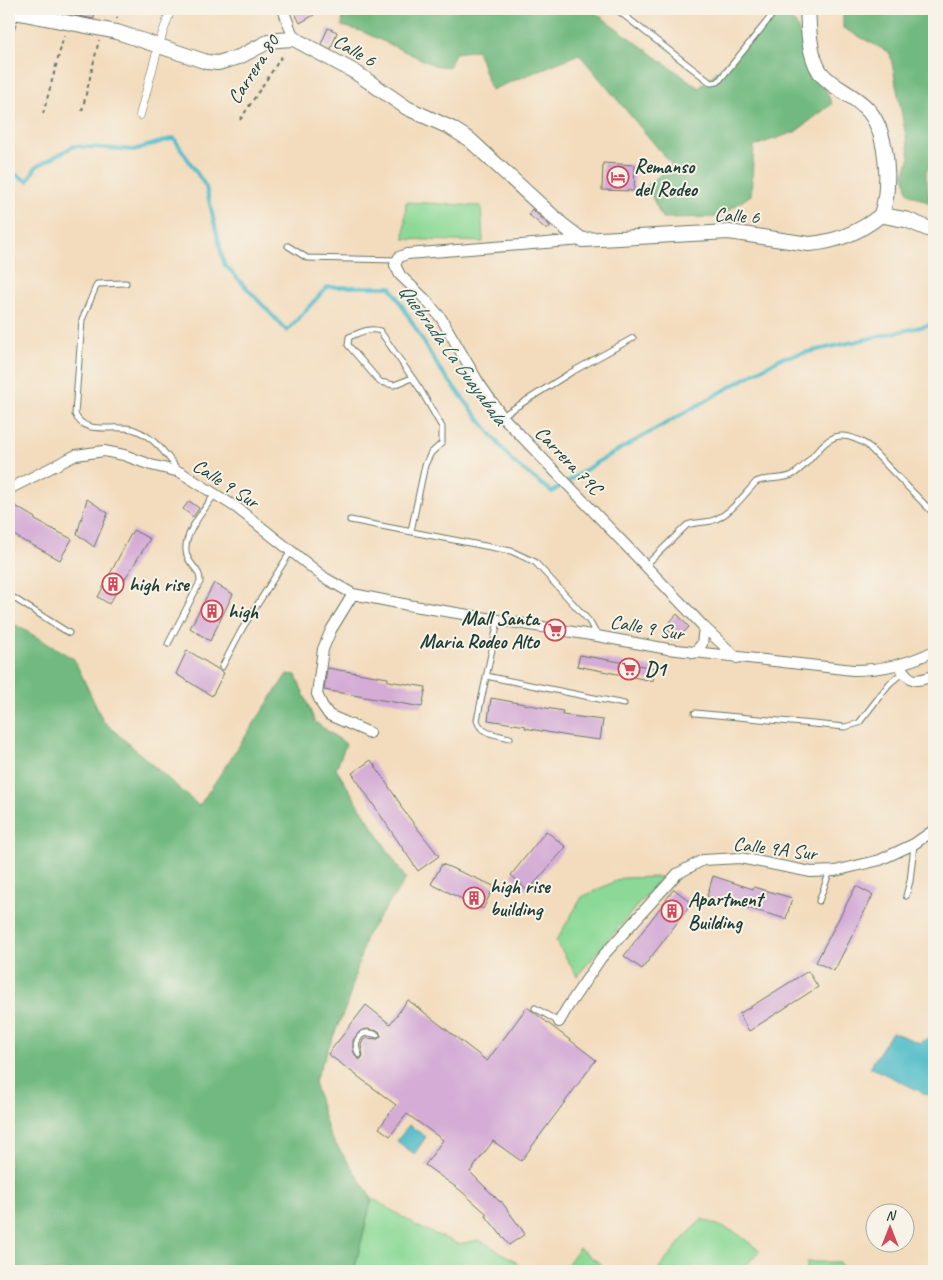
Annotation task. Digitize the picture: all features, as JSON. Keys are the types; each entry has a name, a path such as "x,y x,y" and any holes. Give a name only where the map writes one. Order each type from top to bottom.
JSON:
{"main road":[{"path":"808,9 812,48 819,70 834,86 865,106 878,125 882,138 887,183 887,195 881,215 907,220 934,231"}],"street":[{"path":"140,115 158,44 171,9"},
{"name":"Carrera 80","path":"283,9 294,39"},
{"path":"9,28 11,12 102,29 158,44 192,58 218,63 239,57 268,42 294,39"},
{"name":"Calle 6","path":"294,39 355,72 407,108 451,128 470,140 561,224 582,240"},
{"name":"Calle 6","path":"398,259 407,254 582,240 729,232 809,244 821,244 855,232 872,223 881,215"},
{"name":"Carrera 79C","path":"398,259 396,269 433,307 479,383 502,416 704,627 737,658"},
{"name":"Calle 9 Sur","path":"9,489 62,461 90,452 104,451 180,472 237,508 325,578 353,594 694,653 853,670 901,669 934,651"},
{"path":"353,594 331,630 323,649 317,694 322,706 329,715 370,733"},
{"path":"694,653 704,639 704,627"},
{"path":"901,669 912,680 934,676"},
{"name":"Calle 9A Sur","path":"560,1022 567,1008 601,958 677,874 703,860 740,858 811,872 830,871 880,860 914,844 934,830"}],"lane":[{"path":"616,9 711,83 715,84 776,9"},
{"path":"288,246 308,258 398,259"},
{"path":"126,283 97,284 82,320 75,414 77,420 84,426 124,427 140,433 162,449 180,472"},
{"path":"411,531 425,464 431,453 442,443 444,436 442,427 412,378 380,331 376,329 369,330 349,337 348,345 380,382 394,385 412,378"},
{"path":"502,416 570,373 633,338"},
{"path":"645,566 687,525 694,522 712,521 724,514 756,482 763,479 786,478 793,475 819,449 834,437 843,435 855,438 867,445 934,514"},
{"path":"168,644 200,582 200,576 187,557 185,544 191,529 215,494"},
{"path":"350,520 511,551 535,562 589,621 597,636"},
{"path":"222,667 242,628 291,551"},
{"path":"9,595 69,633"},
{"path":"498,620 477,720 483,731 510,738"},
{"path":"694,713 845,727 859,723 901,669"},
{"path":"486,676 624,704"},
{"path":"906,896 914,844"},
{"path":"819,901 830,871"},
{"path":"535,1008 560,1022"},
{"path":"359,1055 356,1049 357,1040 368,1033 377,1035"}],"path":[{"path":"43,114 68,22"},
{"path":"82,111 102,29"},
{"name":"Carrera 80","path":"240,120 294,39"}],"green space":[{"path":"337,9 590,9 699,88 779,13 795,23 832,104 795,132 754,146 751,195 719,217 662,218 647,186 672,165 579,54 491,90 477,50 455,53 449,67 434,65 361,31 342,26 343,14"},
{"path":"843,9 934,9 934,153 926,173 929,203 908,193 904,174 910,157 890,53 843,28"},
{"path":"406,202 481,206 483,242 404,239"},
{"path":"9,621 74,659 103,721 199,806 287,674 296,675 315,722 346,744 336,769 406,879 366,936 348,1002 314,1082 329,1134 372,1198 354,1271 9,1271"},
{"path":"662,877 577,976 556,941 582,897 622,878"},
{"path":"372,1198 417,1226 458,1244 479,1240 514,1260 525,1271 354,1271"},
{"path":"702,1219 735,1232 760,1251 740,1271 657,1271 681,1241"},
{"path":"579,1248 610,1271 563,1271"},
{"path":"807,1262 839,1262 846,1271 807,1271"}],"water":[{"path":"892,1032 920,1043 934,1035 934,1098 870,1067"},
{"path":"409,1125 426,1137 414,1154 397,1141"}],"building":[{"path":"73,9 95,9 94,19 73,15"},
{"path":"293,9 311,9 314,15 300,23"},
{"path":"328,28 337,32 331,49 321,44"},
{"name":"Remanso del Rodeo","path":"603,163 635,165 634,191 602,190"},
{"path":"532,209 550,226 547,230 528,214"},
{"path":"87,499 108,513 94,547 77,534"},
{"path":"189,501 199,508 193,517 183,509"},
{"path":"9,502 35,518 35,520 72,539 60,560 9,532"},
{"path":"133,530 150,539 109,604 98,597"},
{"name":"high","path":"214,583 233,594 210,641 190,628"},
{"path":"677,614 689,627 677,639 665,627"},
{"path":"187,650 224,673 212,696 176,674"},
{"path":"580,655 655,668 653,681 577,666"},
{"path":"327,668 388,678 388,681 426,687 422,707 324,690"},
{"path":"491,698 563,711 562,715 603,720 600,740 568,736 525,728 526,726 488,720"},
{"path":"371,760 400,806 439,856 418,871 352,773"},
{"name":"high rise building","path":"546,831 566,847 528,891 511,875"},
{"name":"high rise building","path":"442,864 494,886 483,909 431,884"},
{"path":"713,876 753,889 754,887 792,898 786,919 707,896"},
{"path":"856,886 873,895 834,971 816,962"},
{"path":"674,889 692,903 642,969 624,956"},
{"path":"808,971 818,987 749,1031 739,1014"},
{"path":"408,1000 487,1061 527,1007 596,1060 521,1161 493,1141 470,1172 501,1201 525,1234 509,1245 485,1215 487,1214 460,1190 425,1165 443,1140 407,1114 390,1136 379,1128 396,1105 328,1054 366,1005 390,1024","holes":["367,1029 379,1031 381,1036 378,1039 367,1038 363,1040 361,1045 363,1056 361,1059 358,1059 353,1051 353,1040 360,1031"]}],"waterway":[{"name":"Quebrada La Guayabala","path":"9,171 28,181 36,167 74,146 134,150 174,138 206,187 224,264 287,331 327,287 391,287 439,368 513,462 552,492 596,463 781,358 934,324"}],"place":[{"name":"Remanso del Rodeo","path":"618,177"},
{"name":"high rise","path":"113,584"},
{"name":"high","path":"212,611"},
{"name":"Mall Santa Maria Rodeo Alto","path":"555,630"},
{"name":"D1","path":"629,669"},
{"name":"high rise building","path":"474,898"},
{"name":"Apartment Building","path":"672,911"}]}
